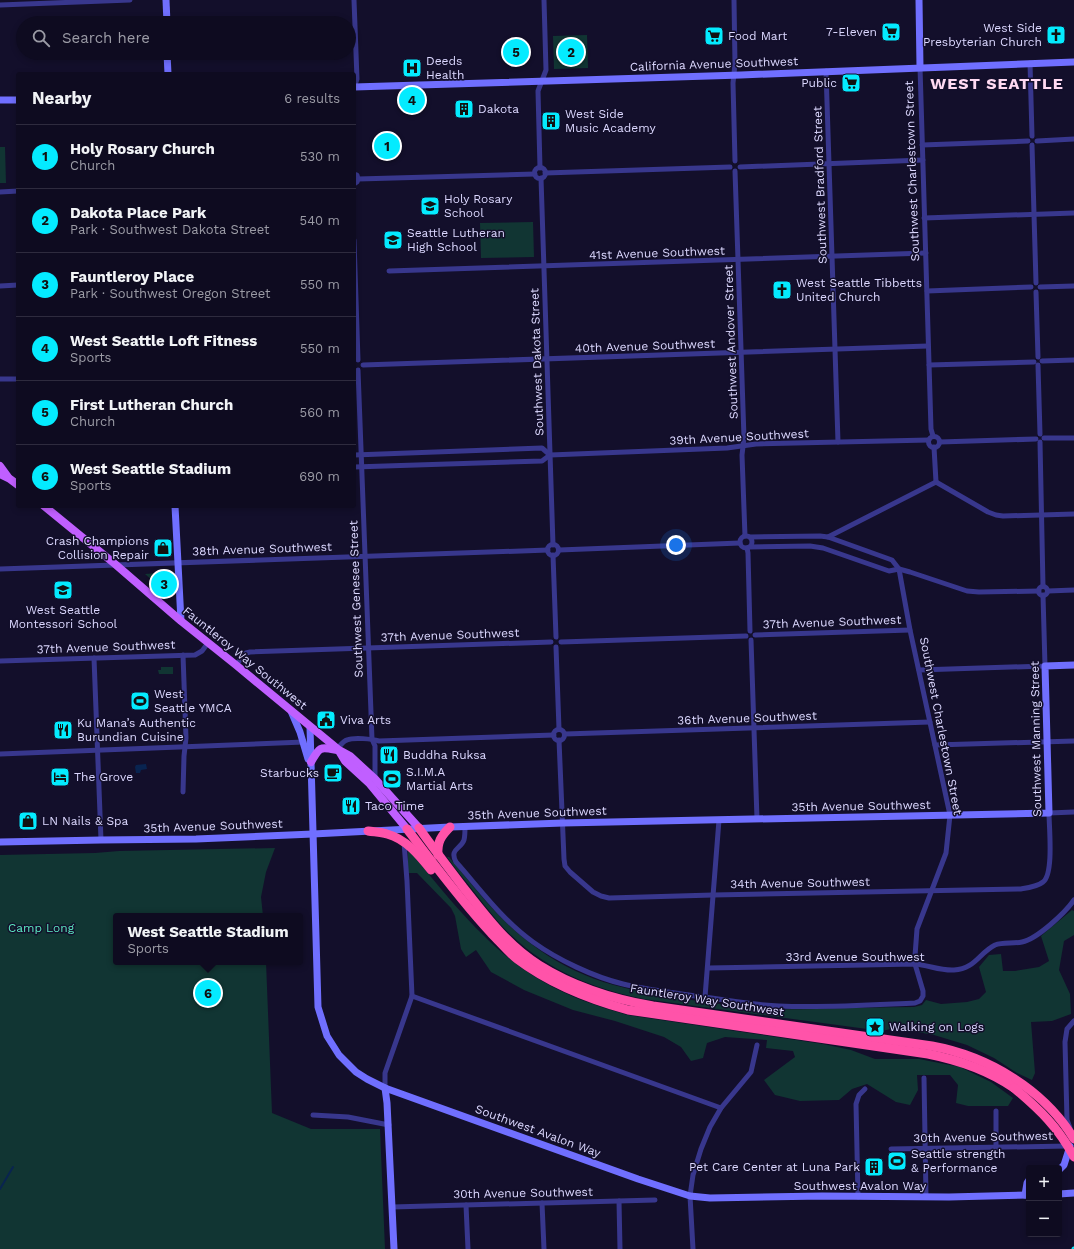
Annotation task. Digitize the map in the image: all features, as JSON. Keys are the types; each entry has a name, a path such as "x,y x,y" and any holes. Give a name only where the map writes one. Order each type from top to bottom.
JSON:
{"highway":[{"path":"438,855 437,846 440,838 450,827"},
{"name":"Fauntleroy Way Southwest","path":"419,828 438,855 494,925 514,945 538,965 570,982 617,998 653,1006 943,1048 973,1058 994,1068 1017,1086"},
{"name":"Fauntleroy Way Southwest","path":"407,829 478,919 508,951 544,976 570,991 597,1001 634,1011 944,1057 958,1061 1017,1086"},
{"path":"368,831 387,834 404,842 420,856 436,876 456,892"},
{"path":"1017,1086 1050,1108 1062,1122 1072,1143"},
{"path":"1017,1086 1056,1128 1074,1157"}],"main road":[{"path":"166,0 167,16"},
{"name":"Southwest Charlestown Street","path":"919,0 920,68"},
{"path":"168,60 168,72"},
{"name":"California Avenue Southwest","path":"356,87 826,72 1074,62"},
{"path":"0,100 16,100"},
{"path":"0,466 10,479"},
{"path":"0,474 16,484"},
{"name":"Fauntleroy Way Southwest","path":"46,508 115,564 180,621 236,665 338,750 350,756 376,779 419,828"},
{"path":"175,508 180,621"},
{"path":"1045,666 1074,665"},
{"name":"Southwest Manning Street","path":"1045,666 1049,813"},
{"name":"Southwest Avalon Way","path":"291,711 312,766"},
{"name":"Southwest Avalon Way","path":"310,727 318,1007 327,1035 334,1047 356,1072 385,1088 690,1196 710,1198 1026,1195"},
{"path":"304,742 311,746"},
{"path":"312,766 318,750 321,748 338,750"},
{"name":"Fauntleroy Way Southwest","path":"338,750 346,761 369,783 407,829"},
{"name":"35th Avenue Southwest","path":"0,842 196,839 419,828 563,823 1049,813"},
{"path":"385,1088 389,1125 394,1249"},
{"path":"1062,1167 1072,1143"},
{"path":"1062,1194 1074,1193"}],"street":[{"path":"16,0 28,4"},
{"path":"0,5 130,0"},
{"path":"354,0 355,16"},
{"path":"540,168 538,91 546,70 544,0"},
{"path":"734,0 735,64 733,83 735,161 740,167"},
{"path":"356,53 356,82"},
{"path":"1028,141 1029,137 1032,136 1030,63"},
{"name":"Southwest Charlestown Street","path":"920,68 928,346 932,429 931,438"},
{"name":"Southwest Bradford Street","path":"826,72 838,442"},
{"path":"1032,136 1036,137 1037,141"},
{"path":"1032,145 1037,141 1074,139"},
{"path":"922,145 1028,141 1029,144 1032,145 1036,283 1033,284 1032,287 927,291"},
{"path":"545,173 730,167 735,171 740,167 923,160"},
{"path":"730,167 731,163 735,161"},
{"path":"540,168 544,169 545,173"},
{"path":"535,174 536,170 540,168"},
{"name":"Southwest Andover Street","path":"735,171 744,438 742,455 748,537"},
{"path":"358,179 535,174 536,177 541,178 545,173"},
{"path":"356,175 358,179"},
{"name":"Southwest Dakota Street","path":"541,178 553,545"},
{"path":"356,183 358,179"},
{"path":"0,192 16,191"},
{"path":"924,218 1074,213"},
{"name":"41st Avenue Southwest","path":"390,271 926,253"},
{"path":"1036,283 1040,284 1040,287"},
{"path":"0,286 16,285"},
{"path":"1040,287 1074,286"},
{"path":"1032,287 1036,292 1038,357 1041,358 1038,363 1040,434 1043,435 1040,440 1043,586 1046,587 1046,593"},
{"path":"1036,292 1040,290 1040,287"},
{"name":"40th Avenue Southwest","path":"363,365 928,346"},
{"path":"929,365 1038,363 1074,360"},
{"path":"356,361 362,361 363,365 362,368 356,369"},
{"name":"Southwest Genesee Street","path":"356,369 362,454 372,739 375,746 376,779"},
{"path":"0,379 16,379"},
{"path":"936,482 934,447 930,445 931,438 938,437 940,442"},
{"name":"39th Avenue Southwest","path":"356,467 542,461 550,455 727,448 756,444 931,438"},
{"path":"940,442 1074,438"},
{"path":"934,447 938,446 940,442"},
{"name":"39th Avenue Southwest","path":"356,455 542,448 550,455"},
{"path":"936,482 988,512 996,515 1074,514"},
{"path":"828,537 936,482"},
{"path":"748,537 752,542 748,548 748,553 752,635 757,819"},
{"path":"740,543 741,538 748,537 828,537 892,560 899,569"},
{"path":"553,555 557,554 559,550 740,543 743,547 748,548 810,546 823,548 889,571 899,569 910,572 967,591 1039,591 1041,595 1046,593 1074,590"},
{"path":"556,647 560,645 561,642 559,638 556,637 553,555 550,554 548,550 549,547 553,545 557,546 559,550"},
{"name":"38th Avenue Southwest","path":"0,569 548,550"},
{"name":"Southwest Charlestown Street","path":"899,569 910,630 950,815 946,853 918,928 915,964 922,990 920,1001"},
{"path":"1039,591 1043,586"},
{"name":"Southwest Manning Street","path":"1045,666 1046,593"},
{"name":"37th Avenue Southwest","path":"561,642 746,636 748,638 752,635 910,630"},
{"path":"556,637 552,639 551,642 553,646 556,647 559,729"},
{"name":"37th Avenue Southwest","path":"236,665 246,653 250,652 551,642"},
{"name":"37th Avenue Southwest","path":"0,661 195,655 199,653 208,643"},
{"path":"183,792 186,738 184,655"},
{"path":"94,658 101,840"},
{"path":"919,670 1045,666"},
{"name":"36th Avenue Southwest","path":"565,734 930,722"},
{"path":"559,729 565,734 564,738 559,740"},
{"path":"554,735 555,731 559,729"},
{"path":"338,750 346,740 372,739 379,741 554,735"},
{"path":"554,735 556,739 559,740 563,823"},
{"path":"935,745 1074,741"},
{"path":"0,754 304,742"},
{"name":"35th Avenue Southwest","path":"1049,813 1074,812"},
{"name":"Southwest Manning Street","path":"1045,881 1050,865 1049,813"},
{"path":"705,997 719,820"},
{"name":"34th Avenue Southwest","path":"563,823 565,866 593,892 609,898 1020,889 1040,885 1045,881"},
{"name":"Fauntleroy Way Southwest","path":"465,827 464,841 457,848 454,854 456,862 486,897 509,922 533,942 600,978 646,989 777,1006 915,1003 920,1001"},
{"path":"385,1088 385,1073 412,996 404,842"},
{"name":"33rd Avenue Southwest","path":"708,968 925,964 954,970 970,966 995,945 1002,943 1023,942 1031,939 1058,918 1074,900"},
{"path":"412,996 721,1108"},
{"path":"1074,1021 1068,1027 1065,1042 1067,1120 1074,1134"},
{"path":"693,1249 690,1196 693,1175 701,1149 710,1127 721,1108 751,1072 757,1044"},
{"path":"924,1078 926,1197"},
{"path":"858,1196 856,1100 865,1089"},
{"path":"996,1111 996,1147"},
{"path":"313,1115 348,1117 389,1125"},
{"name":"30th Avenue Southwest","path":"891,1149 996,1147 1072,1143"},
{"name":"30th Avenue Southwest","path":"392,1207 655,1200"},
{"path":"619,1201 620,1249"},
{"path":"542,1203 544,1249"},
{"path":"466,1205 468,1249"}],"green space":[{"path":"587,35 588,68 554,69 553,36"},
{"path":"0,147 5,147 6,183 0,183"},
{"path":"533,222 534,257 481,258 480,223"},
{"path":"170,572 172,595 170,596 145,574"},
{"path":"161,667 173,667 173,674 159,674 158,670 161,670"},
{"name":"Camp Long","path":"275,848 266,872 261,897 263,913 113,913 113,965 266,965 272,1113 311,1129 380,1129 385,1249 0,1249 0,855"},
{"path":"408,849 454,904 504,954 523,969 552,987 594,1005 627,1015 823,1044 851,1050 875,1059 919,1059 960,1067 991,1082 1013,1098 1008,1106 968,1106 956,1103 958,1085 950,1075 917,1075 918,1090 910,1105 896,1102 867,1084 852,1089 839,1100 800,1101 775,1095 764,1080 795,1057 793,1051 766,1048 767,1040 725,1037 707,1043 703,1058 691,1061 681,1047 664,1037 615,1021 573,1010 524,990 491,972 476,950 466,957 461,949 455,916 451,908 417,873 408,873"},
{"path":"447,857 449,857 507,924 530,943 566,967 603,982 642,992 754,1008 793,1009 914,1007 922,1005 926,1000 941,1004 967,1002 979,999 986,992 979,967 989,955 1001,954 1003,971 1015,971 1039,967 1049,961 1041,936 1072,910 1074,911 1074,935 1064,941 1059,970 1070,994 1071,1014 1052,1021 1031,1022 1035,1073 1032,1080 1017,1073 994,1058 967,1045 934,1035 895,1028 882,1031 644,999 625,995 573,977 541,959 526,948 497,920"}],"water":[{"path":"146,764 147,769 141,770 140,773 136,773 136,765"}],"waterway":[{"path":"0,1189 13,1167"}],"place":[{"name":"7-Eleven","path":"891,32"},
{"name":"West Side Presbyterian Church","path":"1056,35"},
{"name":"Food Mart","path":"714,36"},
{"name":"First Lutheran Church","path":"516,52"},
{"name":"Dakota Place Park","path":"571,52"},
{"name":"Deeds Health","path":"412,68"},
{"name":"Public","path":"851,83"},
{"name":"West Seattle Loft Fitness","path":"412,100"},
{"name":"Dakota","path":"464,109"},
{"name":"West Side Music Academy","path":"551,121"},
{"name":"Holy Rosary Church","path":"387,146"},
{"name":"Holy Rosary School","path":"430,206"},
{"name":"Seattle Lutheran High School","path":"393,240"},
{"name":"West Seattle Tibbetts United Church","path":"782,290"},
{"name":"Crash Champions Collision Repair","path":"163,548"},
{"name":"Fauntleroy Place","path":"164,584"},
{"name":"West Seattle Montessori School","path":"63,590"},
{"name":"West Seattle YMCA","path":"140,701"},
{"name":"Viva Arts","path":"326,720"},
{"name":"Ku Mana’s Authentic Burundian Cuisine","path":"63,730"},
{"name":"Buddha Ruksa","path":"389,755"},
{"name":"Starbucks","path":"333,773"},
{"name":"The Grove","path":"60,777"},
{"name":"S.I.M.A Martial Arts","path":"392,779"},
{"name":"Taco Time","path":"351,806"},
{"name":"LN Nails & Spa","path":"28,821"},
{"name":"West Seattle Stadium","path":"208,993"},
{"name":"Walking on Logs","path":"875,1027"},
{"name":"Seattle strength & Performance","path":"897,1161"},
{"name":"Pet Care Center at Luna Park","path":"874,1167"}],"district":[{"name":"WEST SEATTLE","path":"997,83"}]}
